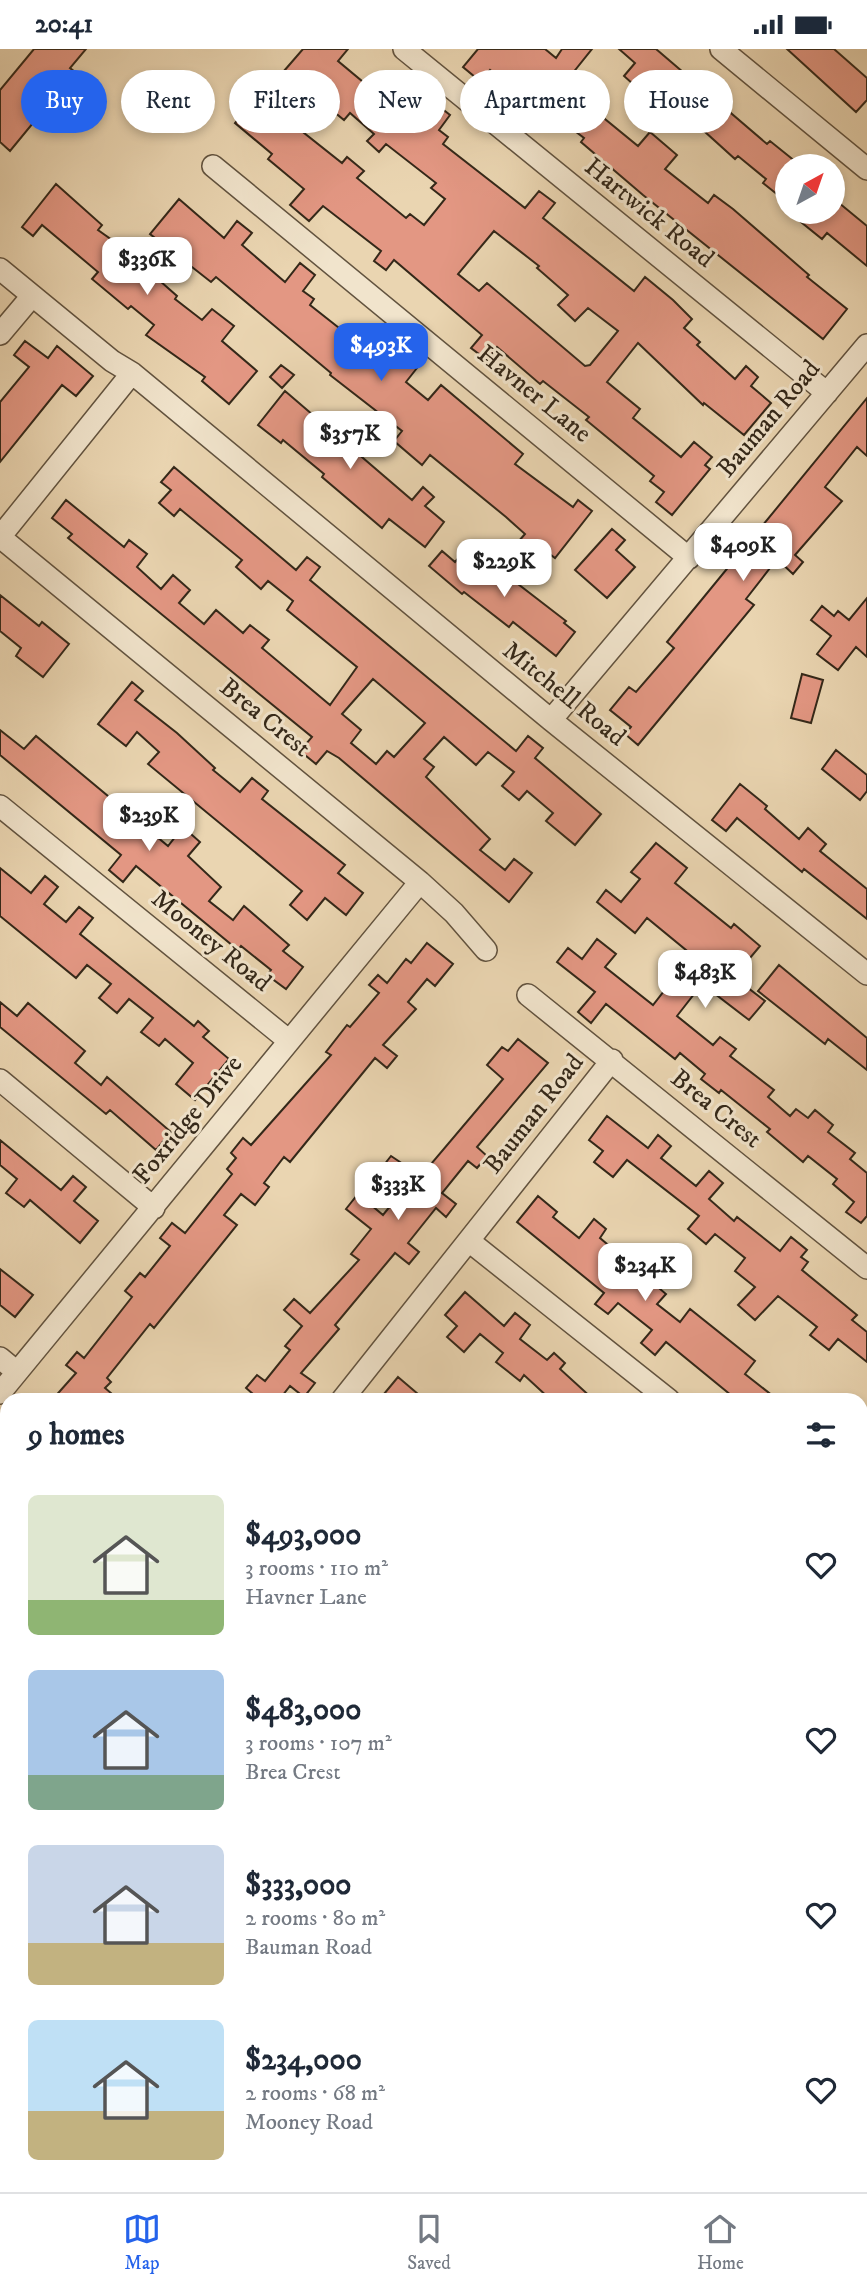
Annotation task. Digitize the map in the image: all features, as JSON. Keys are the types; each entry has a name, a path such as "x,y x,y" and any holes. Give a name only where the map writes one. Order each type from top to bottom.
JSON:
{"street":[{"name":"Hartwick Road","path":"404,49 827,393"},
{"path":"721,49 867,169"},
{"name":"Havner Lane","path":"213,166 689,558"},
{"name":"Mitchell Road","path":"0,269 112,362 132,373 551,720 867,974"},
{"path":"0,334 32,296"},
{"name":"Bauman Road","path":"551,720 867,345"},
{"path":"0,537 132,373"},
{"name":"Brea Crest","path":"0,537 420,882 454,913 486,950"},
{"name":"Mooney Road","path":"0,806 288,1039"},
{"name":"Foxridge Drive","path":"0,1393 154,1208 288,1039 420,882"},
{"name":"Brea Crest","path":"528,995 867,1268"},
{"name":"Bauman Road","path":"348,1393 612,1060"},
{"path":"0,1080 154,1208"},
{"path":"469,1241 660,1393"},
{"path":"0,1358 18,1372"}],"building":[{"path":"34,49 86,49 70,68 72,70 21,70 21,133 25,133 10,151 0,142 0,90"},
{"path":"303,49 348,49 338,61 354,74 354,116 350,113 344,120 340,117 340,70 285,70"},
{"path":"478,49 545,49 556,58 562,49 592,49 575,70 467,70 463,67"},
{"path":"619,49 656,49 681,70 629,70 635,63"},
{"path":"787,49 834,49 867,78 867,100 856,112"},
{"path":"733,115 767,144 770,141 786,154 775,154 775,193 763,183 766,179 738,156 735,159 706,133 733,133"},
{"path":"610,123 638,146 651,133 677,155 665,169 708,203 714,195 733,209 809,275 807,277 847,309 823,339 643,195 581,142 584,138 577,133 610,133"},
{"path":"247,133 304,133 342,163 347,157 364,171 357,178 406,218 410,214 424,225 445,199 431,188 436,183 386,144 379,152 367,141 374,134 443,133 448,137 443,144 525,208 539,191 555,203 543,218 634,291 645,277 673,300 692,319 684,328 700,342 697,345 735,379 746,366 758,377 751,386 771,403 744,435 704,403 703,405 638,343 607,382 640,409 633,418 681,457 694,442 712,457 705,465 710,469 672,515 656,502 664,492 650,481 654,476 586,420 589,417 543,381 540,384 497,347 487,360 471,348 482,335 394,260 386,270 374,261 381,251 323,206 309,221 290,205 304,189 268,159 272,154","holes":["494,231 539,266 537,268 568,295 558,305 575,321 588,308 618,331 590,365 585,366 487,283 479,291 458,274"]},
{"path":"56,184 102,225 98,230 112,240 108,246 137,270 142,265 177,296 175,299 202,320 212,309 234,326 222,341 257,371 229,404 202,381 205,377 146,335 154,325 131,306 128,309 92,279 98,272 42,225 33,236 22,227"},
{"path":"179,199 224,238 237,221 252,233 242,245 285,282 300,263 315,275 303,291 314,299 310,305 372,354 380,345 402,362 405,358 417,368 406,382 428,400 441,385 523,454 515,464 573,507 578,500 592,511 555,558 535,543 523,558 512,549 525,534 506,517 430,455 422,465 394,441 402,431 330,375 331,373 216,277 211,282 150,234"},
{"path":"845,208 867,226 867,266 827,233 822,239 803,224 845,224"},
{"path":"25,341 48,358 57,346 93,376 76,396 62,385 0,462 0,402 29,367 14,355"},
{"path":"281,365 294,375 282,388 270,377"},
{"path":"285,391 412,500 423,487 434,497 425,506 444,522 425,547 389,519 382,528 322,477 324,474 283,440 281,443 258,425"},
{"path":"867,398 867,456 857,447 825,487 842,501 795,555 803,562 793,574 777,559 746,599 754,605 638,745 625,734 631,727 610,710 629,687 636,692 674,648 667,642"},
{"path":"174,467 296,570 307,557 320,567 310,580 516,751 528,736 543,748 535,758 601,814 575,845 546,821 553,813 527,791 519,800 502,786 514,772 488,752 476,765 444,737 424,759 434,767 426,777 490,839 480,850 505,870 514,859 532,873 509,902 339,758 327,751 316,764 300,751 312,737 68,538 72,534 52,518 66,500 124,547 129,540 147,554 137,567 161,589 173,575 190,590 179,603 204,624 216,610 243,633 250,625 269,640 262,648 330,705 357,667 287,610 293,601 268,581 261,589 236,567 242,560 180,509 174,516 159,503 171,490 161,482","holes":["373,679 425,723 394,757 387,751 376,764 351,743 361,730 342,714"]},
{"path":"612,529 625,540 616,550 635,567 607,598 575,570"},
{"path":"469,546 489,564 485,569 509,588 514,581 566,621 564,623 575,632 556,656 513,622 509,627 464,592 462,594 429,566 442,551 455,562"},
{"path":"0,595 39,626 42,622 69,644 43,677 16,656 21,648 0,631"},
{"path":"867,598 867,657 856,647 838,670 817,654 831,636 811,620 822,606 834,616 838,611 849,620"},
{"path":"802,674 823,680 811,723 791,718"},
{"path":"132,682 143,691 135,700 177,733 215,768 213,770 240,792 252,778 268,791 262,799 345,865 338,873 363,893 346,915 325,898 307,920 290,905 302,891 148,764 159,752 137,732 126,746 98,724"},
{"path":"0,730 24,749 36,736 168,846 183,827 200,842 188,856 221,887 209,901 233,920 244,906 289,945 283,951 303,967 286,989 267,975 271,970 241,946 238,950 136,866 123,882 109,870 121,855 0,755"},
{"path":"836,750 867,775 867,791 860,800 822,769"},
{"path":"740,784 767,806 765,809 799,839 808,828 826,844 820,851 867,889 867,919 804,869 802,872 737,818 726,831 712,820"},
{"path":"656,843 687,868 675,883 731,928 734,924 760,946 734,977 765,1001 749,1020 702,984 677,1016 713,1045 720,1037 736,1049 730,1056 774,1090 768,1097 790,1116 796,1109 808,1118 815,1110 833,1125 828,1132 855,1153 850,1159 867,1173 867,1216 861,1223 846,1212 854,1202 833,1184 837,1179 808,1156 803,1162 767,1132 770,1129 721,1090 719,1093 701,1079 705,1074 680,1053 675,1059 606,1004 591,1023 578,1012 595,992 557,962 568,948 582,959 597,939 616,954 605,967 653,1005 692,955 647,918 635,933 597,902 606,890 621,902 640,879 631,872"},
{"path":"0,868 31,893 45,876 58,887 44,904 66,922 79,907 93,918 80,934 194,1026 198,1021 209,1031 203,1037 229,1059 195,1100 176,1084 193,1063 165,1039 159,1046 141,1032 153,1018 129,999 117,1013 99,998 111,984 87,965 76,978 0,916"},
{"path":"427,943 453,964 435,986 427,979 408,1002 416,1009 383,1045 397,1056 387,1068 375,1058 290,1162 284,1157 264,1183 269,1187 255,1205 241,1194 224,1215 237,1225 154,1328 150,1324 107,1378 111,1382 105,1388 111,1393 58,1393 76,1373 66,1365 77,1352 84,1358 132,1297 125,1291 140,1273 145,1277 170,1246 160,1238 172,1223 185,1233 232,1174 227,1169 236,1158 231,1153 243,1138 251,1145 331,1055 326,1052 347,1025 350,1027 379,993 369,985 378,975 387,983 406,959 411,963"},
{"path":"779,965 867,1038 867,1070 828,1039 825,1044 758,991"},
{"path":"0,1002 17,1016 28,1003 85,1051 75,1063 101,1085 107,1077 171,1132 156,1150 110,1110 106,1114 0,1027"},
{"path":"518,1039 548,1063 477,1147 487,1156 477,1168 468,1161 442,1193 456,1204 446,1217 436,1208 408,1243 419,1252 409,1264 395,1253 335,1325 339,1329 301,1373 315,1383 307,1393 299,1393 290,1386 284,1393 252,1393 246,1388 257,1375 265,1381 290,1350 285,1346 302,1326 284,1310 294,1299 310,1313 359,1260 351,1254 371,1229 346,1209 358,1194 383,1215 404,1189 380,1170 391,1156 421,1176 503,1079 487,1065 502,1047 508,1051"},
{"path":"607,1116 648,1148 658,1135 671,1146 661,1158 696,1186 709,1171 723,1183 709,1199 734,1221 737,1217 780,1251 791,1237 807,1250 801,1257 808,1262 802,1270 857,1315 852,1320 867,1332 867,1362 838,1339 829,1350 810,1335 817,1327 778,1296 755,1320 738,1305 755,1287 735,1271 745,1258 715,1234 706,1244 688,1229 699,1216 627,1160 613,1177 594,1162 603,1151 589,1140"},
{"path":"0,1140 61,1190 73,1176 86,1187 74,1201 98,1221 80,1243 30,1200 24,1207 6,1193 17,1179 0,1165"},
{"path":"538,1196 557,1212 553,1217 579,1238 594,1219 606,1229 600,1238 666,1294 657,1304 680,1322 690,1309 755,1361 745,1374 769,1393 728,1393 666,1342 655,1355 641,1343 652,1330 618,1303 608,1314 595,1304 604,1293 517,1222"},
{"path":"0,1269 33,1295 15,1317 0,1305"},
{"path":"465,1292 504,1326 515,1313 530,1325 520,1339 547,1360 554,1353 565,1363 560,1369 586,1393 543,1393 524,1375 520,1381 496,1362 503,1353 480,1334 464,1352 447,1337 457,1326 445,1315"},
{"path":"398,1377 417,1393 385,1393"}]}
